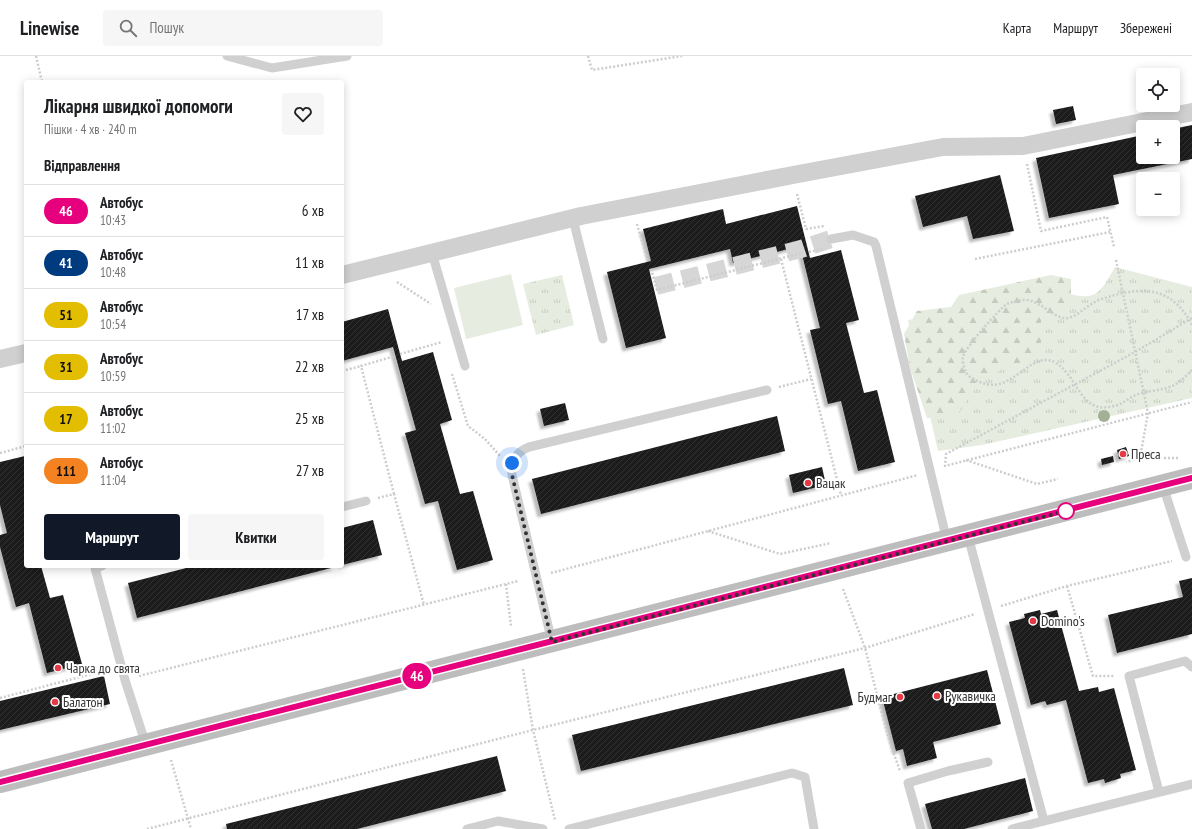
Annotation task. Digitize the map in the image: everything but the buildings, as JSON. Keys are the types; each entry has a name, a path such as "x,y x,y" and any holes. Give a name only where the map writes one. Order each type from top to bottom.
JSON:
{"main road":[{"path":"0,782 1192,478"}],"street":[{"path":"344,275 632,206 943,147 1024,146 1192,112"},
{"path":"0,360 24,354"}],"lane":[{"path":"228,56 272,68 347,56"},
{"path":"573,219 603,339"},
{"path":"831,239 853,235 874,242 876,246 932,471 958,538 1044,821"},
{"path":"432,253 465,366"},
{"path":"552,642 511,469 518,453 529,447 767,390"},
{"path":"1164,486 1186,557"},
{"path":"344,506 366,501"},
{"path":"95,568 125,680 156,743"},
{"path":"1159,792 1129,676 1186,661 1192,667"},
{"path":"919,829 908,783 948,771 988,762"},
{"path":"569,829 792,773 805,777 814,829"},
{"path":"1012,829 1192,784"},
{"path":"467,829 498,821 543,829"}],"path":[{"path":"36,56 42,80"},
{"path":"588,56 592,70 682,56"},
{"path":"1024,146 1041,231 1107,217 1114,247"},
{"path":"798,197 806,229 827,225"},
{"path":"632,206 648,262"},
{"path":"975,259 1110,232"},
{"path":"651,269 657,290 802,253"},
{"path":"781,259 841,495"},
{"path":"1116,260 1148,413 1140,458"},
{"path":"397,282 431,304"},
{"path":"1192,325 1191,319 1175,301 1157,292 1147,290 1099,300 1066,318 1060,318 1038,303 1032,301 1019,301 1007,304 996,313 970,344 963,358 966,373 984,384 999,385 1006,382 1027,367 1043,361 1049,361 1061,366 1086,400 1098,407 1116,406 1144,393 1176,384 1192,370"},
{"path":"1191,319 1135,352 946,454 945,466 1192,402"},
{"path":"400,354 442,342 444,349"},
{"path":"344,370 395,356"},
{"path":"361,366 424,605"},
{"path":"451,370 468,426 485,439 511,469"},
{"path":"767,390 812,379"},
{"path":"0,453 24,447"},
{"path":"1126,462 1140,458 1166,460 1185,458"},
{"path":"965,460 1037,484 1058,479"},
{"path":"551,573 920,474"},
{"path":"366,501 394,494"},
{"path":"708,531 780,554 831,543"},
{"path":"998,607 1067,586 1186,557"},
{"path":"0,698 103,671 125,680 518,581"},
{"path":"506,584 511,626"},
{"path":"1067,586 1092,676 1129,676"},
{"path":"843,589 865,648 888,737 899,770 908,783"},
{"path":"147,829 533,730 865,648 977,613"},
{"path":"522,665 533,730 556,821"},
{"path":"156,743 191,829"}],"green space":[{"path":"1115,267 1192,287 1192,398 982,445 938,451 908,320 1063,292 1074,295 1090,296 1100,290"},
{"path":"511,274 523,325 466,339 454,288"},
{"path":"562,275 574,325 536,335 523,284"},
{"path":"1051,275 1071,279 1071,308 1058,316 1041,321 1041,351 1036,358 1004,368 978,383 959,413 927,418 910,368 904,334 917,311 951,307 959,295"}],"tunnel":[{"path":"656,286 801,249 831,239"}],"bus line":[{"name":"46","path":"0,782 1192,478"}],"place":[{"name":"Преса","path":"1123,454"},
{"name":"Вацак","path":"808,483"},
{"name":"Domino's","path":"1033,621"},
{"name":"Чарка до свята","path":"58,668"},
{"name":"Рукавичка","path":"937,696"},
{"name":"Будмаг","path":"900,697"},
{"name":"Балатон","path":"55,702"}],"route":[{"path":"512,463 512,475 552,642 1066,511"}]}
